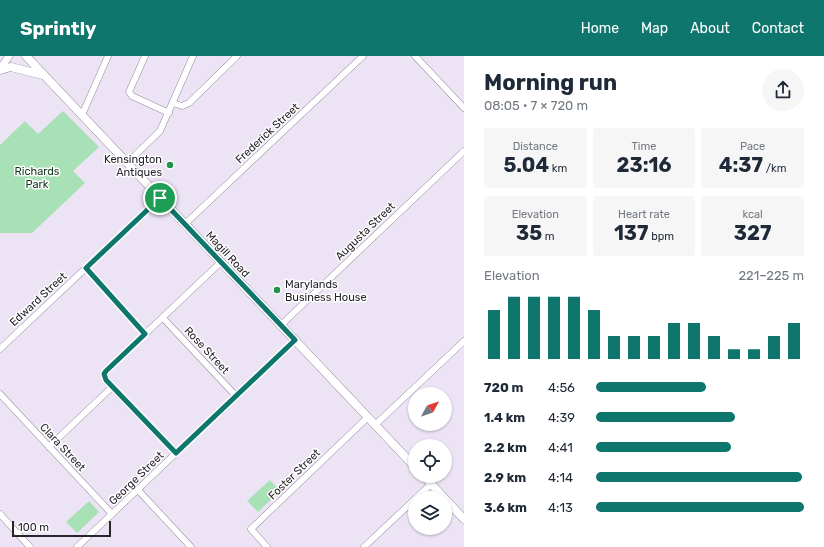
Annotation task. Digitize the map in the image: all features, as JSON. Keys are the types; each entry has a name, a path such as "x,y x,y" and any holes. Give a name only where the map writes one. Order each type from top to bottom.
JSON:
{"main road":[{"name":"Magill Road","path":"26,56 408,460"},
{"path":"0,70 11,67 44,75"},
{"path":"431,484 438,491"},
{"path":"452,506 464,519"}],"street":[{"path":"0,70 9,56"},
{"path":"82,115 108,56"},
{"path":"145,56 129,92 132,96 169,113"},
{"path":"127,163 160,131 193,56"},
{"path":"173,103 182,106 189,103 237,56"},
{"name":"Frederick Street","path":"185,224 363,56"},
{"path":"415,56 464,108"},
{"name":"Augusta Street","path":"280,325 464,151"},
{"name":"Edward Street","path":"1,347 160,198"},
{"path":"176,453 112,387 105,378 104,374 221,262"},
{"path":"86,268 145,334"},
{"name":"Rose Street","path":"163,318 236,396"},
{"name":"George Street","path":"77,547 295,340"},
{"path":"375,425 464,341"},
{"path":"49,447 112,387"},
{"name":"Clara Street","path":"0,394 112,514"},
{"name":"Foster Street","path":"267,547 251,529 368,417"},
{"path":"424,491 431,484"},
{"path":"138,490 191,547"},
{"path":"364,547 408,506"},
{"path":"0,514 30,547"}],"green space":[{"name":"Richards Park","path":"63,111 99,147 73,171 85,183 32,233 0,233 0,145 25,121 38,134"},
{"path":"270,480 280,491 258,512 247,501"},
{"path":"89,501 99,512 77,533 66,522"}],"place":[{"name":"Kensington Antiques","path":"170,165"},
{"name":"Marylands Business House","path":"277,290"}],"route":[{"path":"160,198 295,340 176,453 105,378 104,374 106,371 145,334 86,268 160,198"}]}
